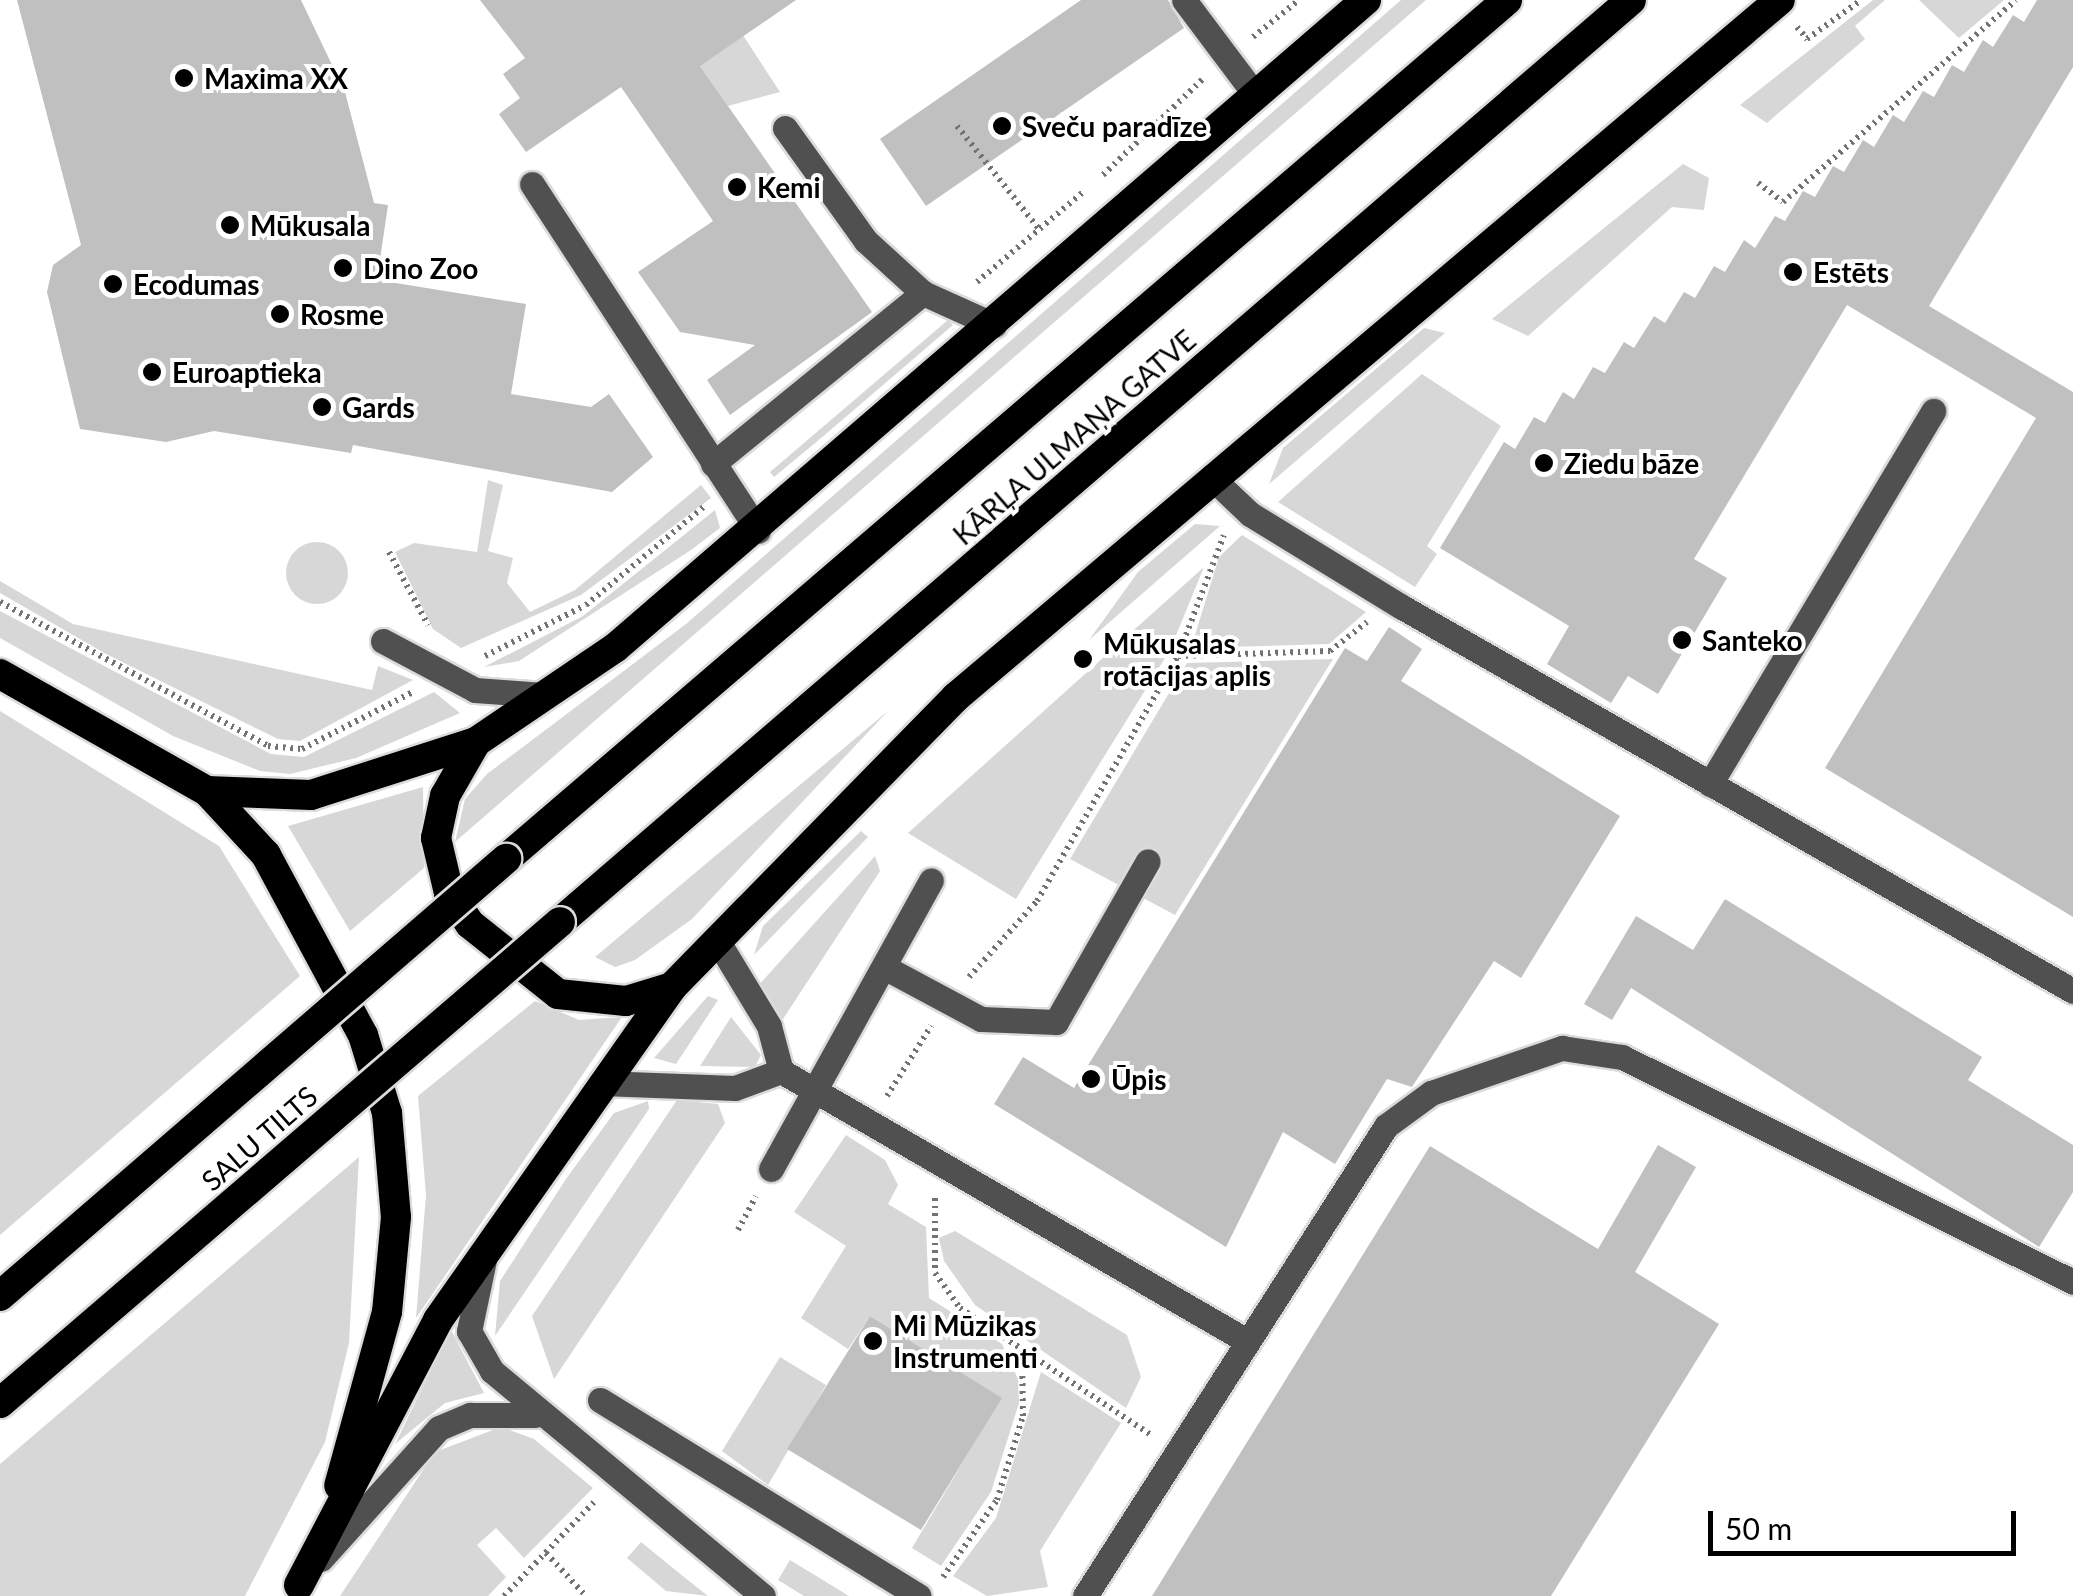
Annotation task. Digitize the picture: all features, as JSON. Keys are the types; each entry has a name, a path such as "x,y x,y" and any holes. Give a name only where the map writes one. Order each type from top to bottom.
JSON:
{"highway":[{"path":"207,791 311,795 476,742 544,695 758,531 1366,0"},
{"name":"KĀRĻA ULMAŅA GATVE","path":"506,858 1508,0"},
{"name":"KĀRĻA ULMAŅA GATVE","path":"560,922 1631,0"},
{"path":"295,1590 438,1320 484,1260 601,1083 672,987 956,697 1211,477 1780,0"},
{"path":"0,674 207,791 297,904 363,1035 387,1113 396,1217 387,1312 344,1474 295,1590"},
{"path":"476,742 446,796 436,838 449,894 470,924 558,994 626,1001 672,987"},
{"name":"SALU TILTS","path":"0,1296 506,858"},
{"name":"SALU TILTS","path":"0,1403 560,922"}],"street":[{"path":"1184,0 1256,96"},
{"path":"785,128 866,241 923,292 994,325"},
{"path":"532,184 758,531"},
{"path":"713,464 923,292"},
{"path":"1710,784 1933,411"},
{"path":"1211,477 1250,514 1393,602 2073,991"},
{"path":"383,641 475,690 544,695"},
{"path":"884,967 981,1019 1056,1022 1148,861"},
{"path":"771,1169 932,880"},
{"path":"716,940 769,1026 781,1072 873,1118 1247,1341"},
{"path":"1085,1596 1386,1126 1431,1093 1562,1048 1622,1057 2073,1282"},
{"path":"601,1083 736,1088 781,1072"},
{"path":"484,1260 469,1331 536,1416 763,1596"},
{"path":"600,1400 919,1596"},
{"path":"295,1590 439,1428 470,1415 536,1416"}],"path":[{"path":"1808,39 1861,0"},
{"path":"1758,183 1784,202 2016,0"},
{"path":"957,126 1039,229"},
{"path":"873,1118 947,1001 1037,901 1178,656 1224,536"},
{"path":"389,552 432,631"},
{"path":"0,602 268,746 302,749 444,676"},
{"path":"1178,656 1330,651 1393,602"},
{"path":"468,654 480,659"},
{"path":"938,1157 934,1273 960,1308 1177,1452"},
{"path":"930,1596 997,1500 1023,1416 1022,1351"},
{"path":"504,1596 615,1480"},
{"path":"546,1552 586,1596"}],"shaded area":[{"path":"654,0 720,0 780,92 728,106"},
{"path":"1401,0 1426,0 455,842 465,799 487,774 686,624"},
{"path":"1873,0 1885,0 1855,26 1865,39 1767,123 1740,105"},
{"path":"1919,0 2004,0 1959,38"},
{"path":"1683,164 1709,178 1704,210 1672,207 1528,336 1492,319"},
{"path":"948,320 953,325 774,477 770,472"},
{"path":"1424,328 1445,333 1269,484 1283,448"},
{"path":"1422,374 1501,426 1427,546 1437,554 1415,587 1278,502"},
{"path":"488,480 503,485 488,551 513,558 507,583 530,612 575,590 701,485 711,498 581,595 461,648 433,629 395,552 414,543 477,552"},
{"path":"715,510 720,528 691,550 519,661 484,667 583,616"},
{"path":"1195,524 1220,526 1089,640 1138,572"},
{"path":"1242,535 1366,612 1329,644 1191,648 1219,557"},
{"path":"317,542 339,551 348,573 339,595 317,604 295,595 286,573 295,551"},
{"path":"1204,567 1170,650 1016,899 908,833"},
{"path":"0,581 73,624 372,690 378,666 413,680 300,741 278,739 106,654 0,593"},
{"path":"0,611 271,754 304,757 434,692 460,713 356,758 290,774 260,771 173,736 0,638"},
{"path":"1333,659 1175,915 1070,859 1187,663"},
{"path":"0,711 219,846 300,976 0,1235"},
{"path":"888,711 692,919 635,960 615,967 595,957"},
{"path":"423,787 424,868 350,931 288,826"},
{"path":"861,831 868,837 754,955 763,926"},
{"path":"875,856 880,871 783,1019 757,987"},
{"path":"708,996 718,1000 676,1064 654,1058"},
{"path":"535,1001 579,1020 622,1017 416,1318 426,1195 418,1096"},
{"path":"731,1017 761,1055 755,1067 700,1066"},
{"path":"677,1100 718,1104 725,1123 554,1379 532,1316"},
{"path":"648,1101 649,1109 495,1336 500,1281 566,1179 614,1113"},
{"path":"846,1135 885,1160 898,1185 888,1204 926,1227 929,1298 1002,1344 1018,1379 1019,1403 991,1492 941,1566 912,1548 1001,1398 870,1316 848,1349 801,1318 846,1246 794,1212"},
{"path":"359,1157 349,1343 325,1442 245,1596 0,1596 0,1464"},
{"path":"955,1231 1127,1335 1141,1377 1126,1408 975,1305 944,1261 939,1238"},
{"path":"451,1330 484,1393 445,1403 395,1444"},
{"path":"780,1357 826,1385 768,1485 722,1451"},
{"path":"1041,1372 1121,1423 1040,1551 1048,1587 987,1596 953,1576 996,1518"},
{"path":"501,1427 534,1439 593,1488 524,1558 496,1528 477,1545 506,1577 488,1596 340,1596 435,1452"},
{"path":"641,1542 708,1596 666,1591 627,1558"},
{"path":"790,1560 849,1596 804,1596 778,1580"}],"building":[{"name":"Mūkusala","path":"17,0 301,0 345,92 374,203 388,205 377,280 526,304 511,394 591,407 609,394 653,457 612,492 353,445 351,453 214,431 166,442 80,429 47,292 53,265 81,245"},
{"name":"Kemi","path":"480,0 796,0 700,66 872,312 730,415 707,380 755,345 680,332 638,272 713,221 621,87 526,152 499,114 520,98 503,74 525,58"},
{"path":"1081,0 1168,0 1184,28 926,206 880,139"},
{"path":"2037,0 2073,0 2073,67 1929,306 2073,392 2073,917 1825,768 2036,418 1847,305 1694,559 1727,578 1658,694 1628,676 1611,703 1547,664 1569,626 1440,548 1504,442 1515,449 1534,417 1545,423 1563,392 1574,399 1593,367 1605,373 1624,342 1634,348 1654,316 1665,323 1684,292 1695,298 1714,266 1725,272 1744,240 1755,248 1775,216 1785,221 1803,191 1815,197 1833,166 1844,172 1863,140 1874,147 1893,115 1904,122 1923,91 1934,97 1952,65 1964,72 1983,40 1993,47 2013,15 2024,22"},
{"path":"1389,627 1422,649 1401,681 1620,816 1521,978 1494,961 1412,1087 1387,1079 1335,1164 1283,1132 1226,1247 994,1104 1023,1057 1074,1088 1345,648 1367,661"},
{"path":"1725,899 1982,1057 1968,1080 2073,1145 2073,1192 2039,1247 1631,988 1612,1020 1584,1004 1636,916 1693,950"},
{"path":"1658,1145 1696,1167 1635,1272 1719,1324 1551,1596 1152,1596 1430,1146 1598,1249"},
{"path":"870,1316 1002,1398 921,1530 787,1449"}],"place":[{"name":"Maxima XX","path":"184,78"},
{"name":"Sveču paradīze","path":"1002,126"},
{"name":"Kemi","path":"737,187"},
{"name":"Mūkusala","path":"230,225"},
{"name":"Dino Zoo","path":"343,268"},
{"name":"Estēts","path":"1793,272"},
{"name":"Ecodumas","path":"113,284"},
{"name":"Rosme","path":"280,314"},
{"name":"Euroaptieka","path":"152,372"},
{"name":"Gards","path":"322,407"},
{"name":"Ziedu bāze","path":"1544,463"},
{"name":"Santeko","path":"1682,640"},
{"name":"Mūkusalas rotācijas aplis","path":"1083,659"},
{"name":"Ūpis","path":"1091,1079"},
{"name":"Mi Mūzikas Instrumenti","path":"873,1341"}]}
